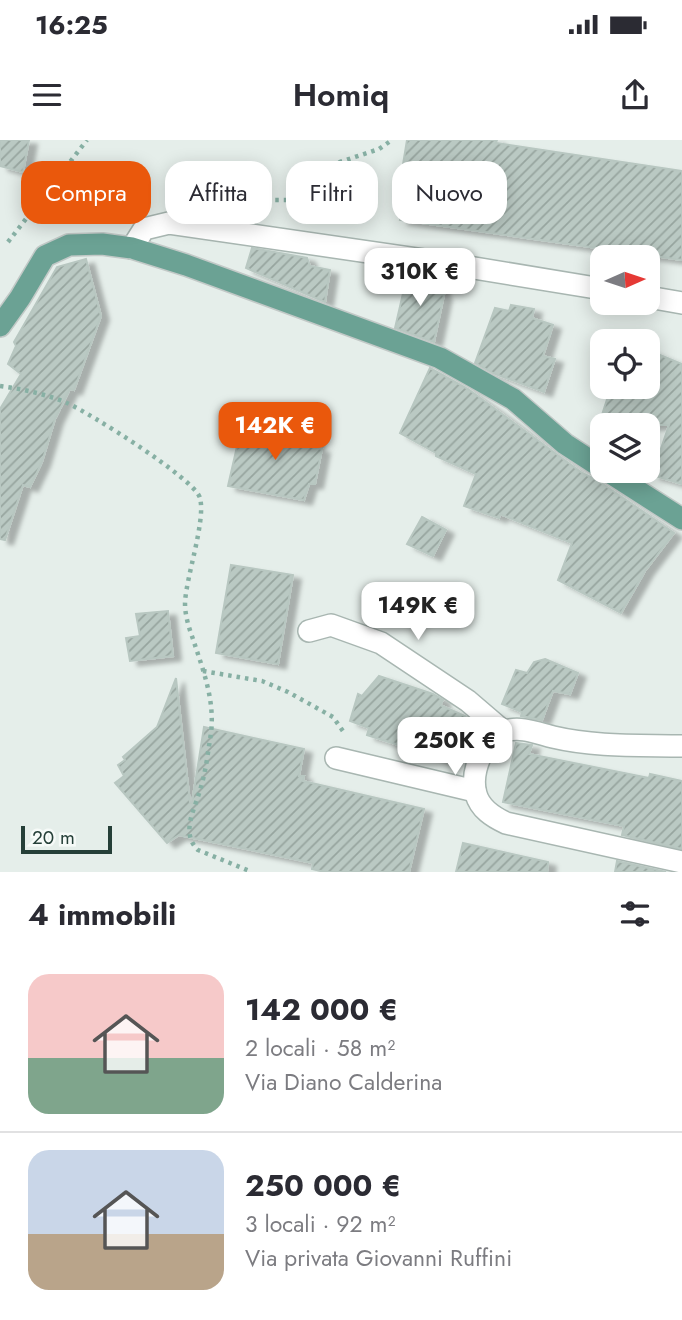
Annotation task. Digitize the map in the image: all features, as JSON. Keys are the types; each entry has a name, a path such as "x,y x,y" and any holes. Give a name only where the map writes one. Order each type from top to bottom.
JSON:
{"main road":[{"path":"0,326 45,256 69,245 102,244 132,248 186,265 440,358 513,399 565,444 590,460"},
{"path":"626,483 682,519"}],"street":[{"path":"132,248 144,229 170,223 590,287"},
{"path":"660,299 682,303"},
{"path":"309,631 331,625 381,643 468,701 503,731"},
{"path":"682,746 576,742 521,729 503,731 487,744 477,764 475,791 479,802 493,817 506,822 682,862"},
{"path":"336,758 475,791"}],"path":[{"path":"8,242 87,140"},
{"path":"193,226 225,193 256,191 269,200 289,200 318,182 340,162 379,149 392,140"},
{"path":"0,386 67,403 83,411 152,456 194,488 200,498 200,518 185,603 187,619 211,696 211,730 201,789 191,817 190,836 198,850 252,872"},
{"path":"203,671 262,681 288,692 332,717 365,764"}],"building":[{"path":"0,140 29,140 25,161 21,161 21,171 0,166"},
{"path":"407,140 497,140 496,143 682,171 682,260 660,257 660,245 590,247 428,224 507,224 507,161 404,161"},
{"path":"252,248 307,258 310,266 330,270 325,302 246,268"},
{"path":"86,259 101,316 74,390 70,389 55,419 42,462 30,487 23,485 5,540 0,539 0,409 21,374 8,364 16,346 14,342 57,267"},
{"path":"407,276 443,284 441,294 444,295 434,342 395,328"},
{"path":"511,305 534,309 532,318 553,325 543,356 555,359 544,392 493,373 475,363 495,308 509,311"},
{"path":"660,355 682,364 682,484 660,477 660,451 669,425 660,425 660,413 603,413 607,399 660,399"},
{"path":"430,368 468,389 590,477 590,483 601,483 674,533 645,571 621,613 558,580 572,543 500,514 499,518 464,506 476,474 436,456 436,453 400,433"},
{"path":"245,425 300,433 298,435 316,439 314,447 322,449 315,484 309,484 304,500 228,486 238,442 241,443"},
{"path":"422,517 446,530 433,556 407,544"},
{"path":"231,565 293,575 278,664 216,653"},
{"path":"168,611 173,656 130,661 126,638 140,636 136,614"},
{"path":"545,659 578,673 570,694 553,691 542,720 521,716 522,712 502,704 516,670 527,673 534,662"},
{"path":"379,676 433,694 443,700 440,705 465,716 446,760 367,735 369,728 350,721 358,694 362,696"},
{"path":"176,678 190,803 204,727 304,749 299,776 304,776 303,781 424,809 409,872 325,872 312,869 313,863 179,835 167,843 115,783 124,776 118,765 125,760 123,757 157,727"},
{"path":"516,743 532,745 529,754 649,778 650,774 682,781 682,849 622,835 624,826 503,802"},
{"path":"463,843 548,862 547,872 456,872"},
{"path":"617,861 666,872 615,872"}]}
